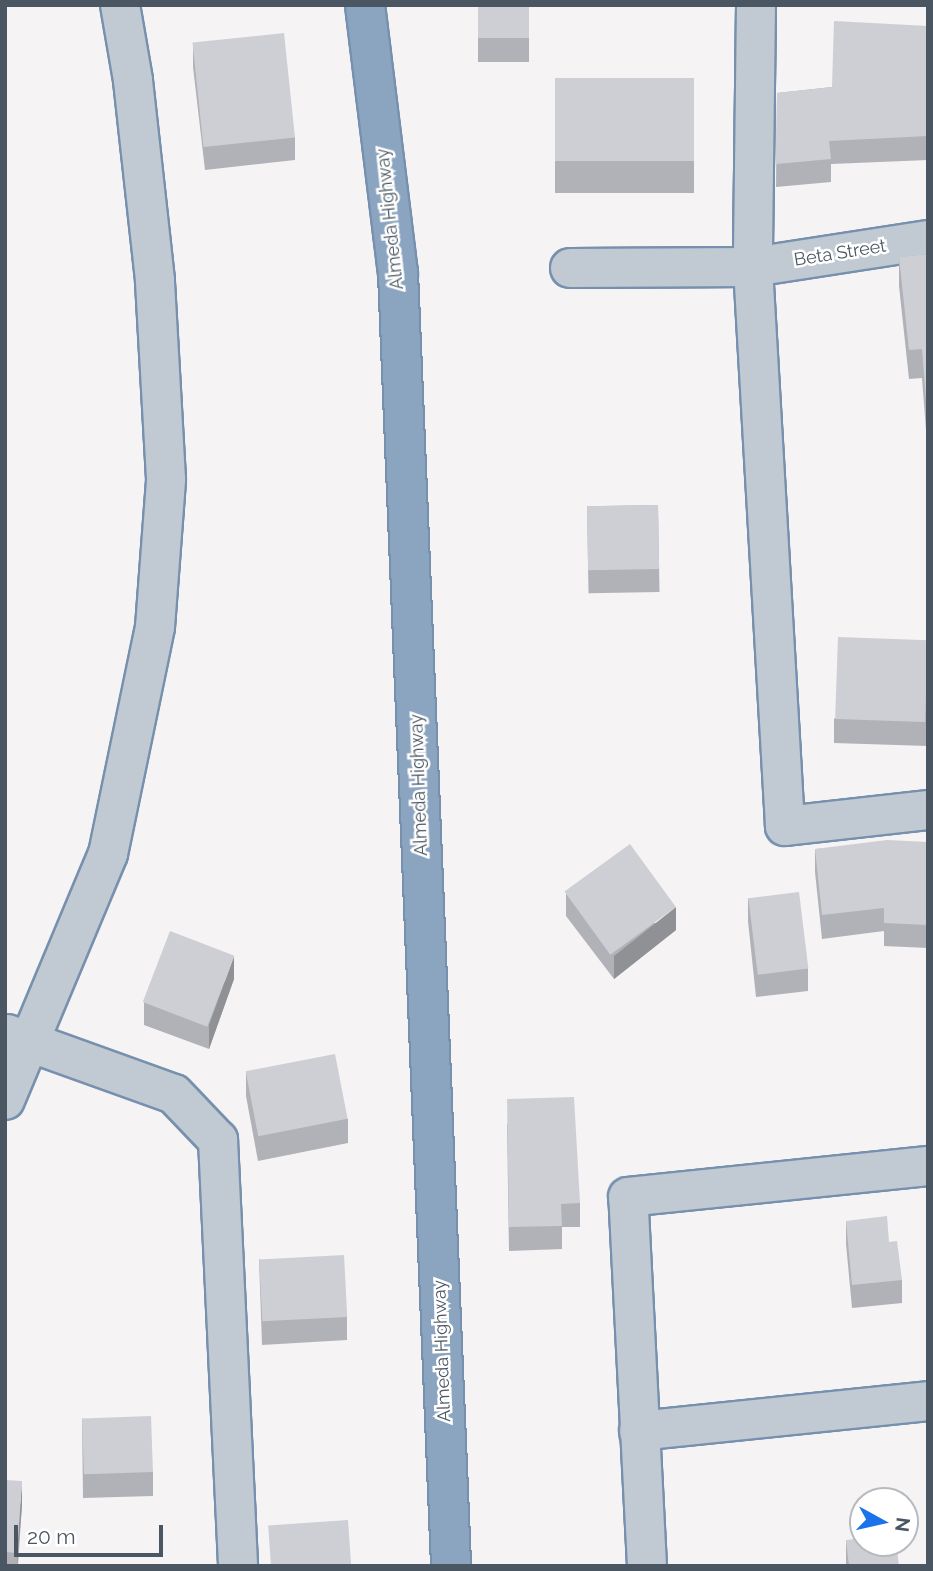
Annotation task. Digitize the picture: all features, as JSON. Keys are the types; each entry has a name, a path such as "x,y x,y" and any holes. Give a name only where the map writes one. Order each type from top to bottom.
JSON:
{"highway":[{"name":"Almeda Highway","path":"365,5 398,274 451,1566"}],"street":[{"path":"5,1100 18,1037 108,855 155,627 166,479 155,280 133,80 120,5"},
{"path":"756,5 753,267 785,825 928,810"},
{"name":"Beta Street","path":"570,268 753,267 928,240"},
{"path":"18,1037 174,1094 218,1140 238,1566"},
{"path":"647,1566 628,1198 928,1166"},
{"path":"639,1431 928,1401"}],"building":[{"path":"478,5 529,5 529,38 478,38"},
{"path":"834,21 928,26 928,136 829,141 831,159 776,164 777,93 832,87"},
{"path":"284,33 295,137 203,147 193,43"},
{"path":"555,78 694,78 694,161 555,161"},
{"path":"928,254 928,426 922,349 909,350 899,257"},
{"path":"658,505 659,569 588,570 587,506"},
{"path":"838,637 928,640 925,722 835,719"},
{"path":"887,840 928,842 928,925 884,923 884,908 822,915 815,849"},
{"path":"630,844 676,907 610,955 564,892"},
{"path":"799,892 808,968 758,975 748,898"},
{"path":"170,931 234,956 207,1027 143,1002"},
{"path":"335,1054 348,1119 258,1136 246,1071"},
{"path":"574,1097 580,1203 561,1204 562,1226 509,1227 507,1099"},
{"path":"887,1216 889,1242 897,1241 902,1280 852,1285 846,1221"},
{"path":"344,1255 347,1317 262,1321 259,1259"},
{"path":"151,1416 153,1472 84,1474 82,1418"},
{"path":"5,1480 22,1481 17,1553 5,1552"},
{"path":"348,1520 351,1566 271,1566 268,1526"},
{"path":"846,1540 849,1540 849,1557 898,1557 899,1566 849,1566"}]}
